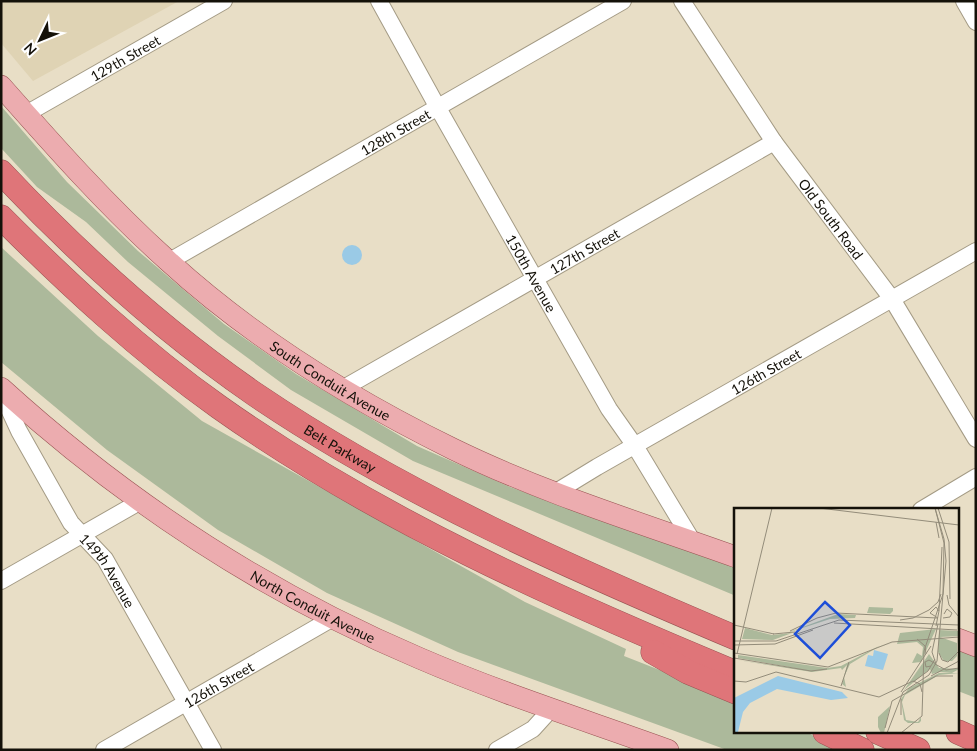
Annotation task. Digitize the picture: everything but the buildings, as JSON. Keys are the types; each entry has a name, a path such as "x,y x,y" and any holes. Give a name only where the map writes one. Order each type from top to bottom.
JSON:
{"highway":[{"name":"Belt Parkway","path":"1,172 71,243 136,303 214,365 283,413 370,465 473,520 584,573 734,637"},
{"path":"1,216 68,283 122,331 218,406 292,455 354,492 461,549 635,630 734,672"},
{"path":"526,580 688,672 734,691"},
{"path":"960,733 976,740"},
{"path":"828,734 862,750"},
{"path":"882,734 918,750"}],"main road":[{"name":"South Conduit Avenue","path":"1,86 99,195 168,262 237,318 285,352 392,417 454,449 516,477 734,556"},
{"name":"North Conduit Avenue","path":"1,390 74,451 141,501 233,562 334,618 420,659 668,750"},
{"path":"960,640 976,646"}],"street":[{"name":"129th Street","path":"26,114 224,1"},
{"name":"150th Avenue","path":"379,1 609,409 635,446 693,542"},
{"name":"128th Street","path":"168,262 623,1"},
{"name":"Old South Road","path":"682,1 774,142 892,299 976,439"},
{"path":"964,1 976,22"},
{"name":"127th Street","path":"342,388 774,142"},
{"name":"126th Street","path":"556,492 976,251"},
{"name":"149th Avenue","path":"1,390 19,431 71,524 105,559 213,750"},
{"path":"923,508 976,477"},
{"path":"1,581 83,536 141,501"},
{"name":"126th Street","path":"104,750 334,618"},
{"path":"497,750 533,729 552,708"}],"shaded area":[{"path":"1,1 179,1 33,81 1,43"}],"green space":[{"path":"1,106 67,182 138,251 224,324 296,374 417,446 510,487 734,567 734,595 413,461 291,390 218,336 128,262 86,222 37,187 1,148"},
{"path":"1,247 98,336 202,421 525,602 626,649 624,656 734,699 734,734 810,734 842,750 727,750 458,652 327,593 218,530 107,450 1,362"},
{"path":"960,649 976,654 976,698 960,692"}],"water":[{"path":"352,245 359,248 362,255 359,262 352,265 345,262 342,255 345,248"}]}
